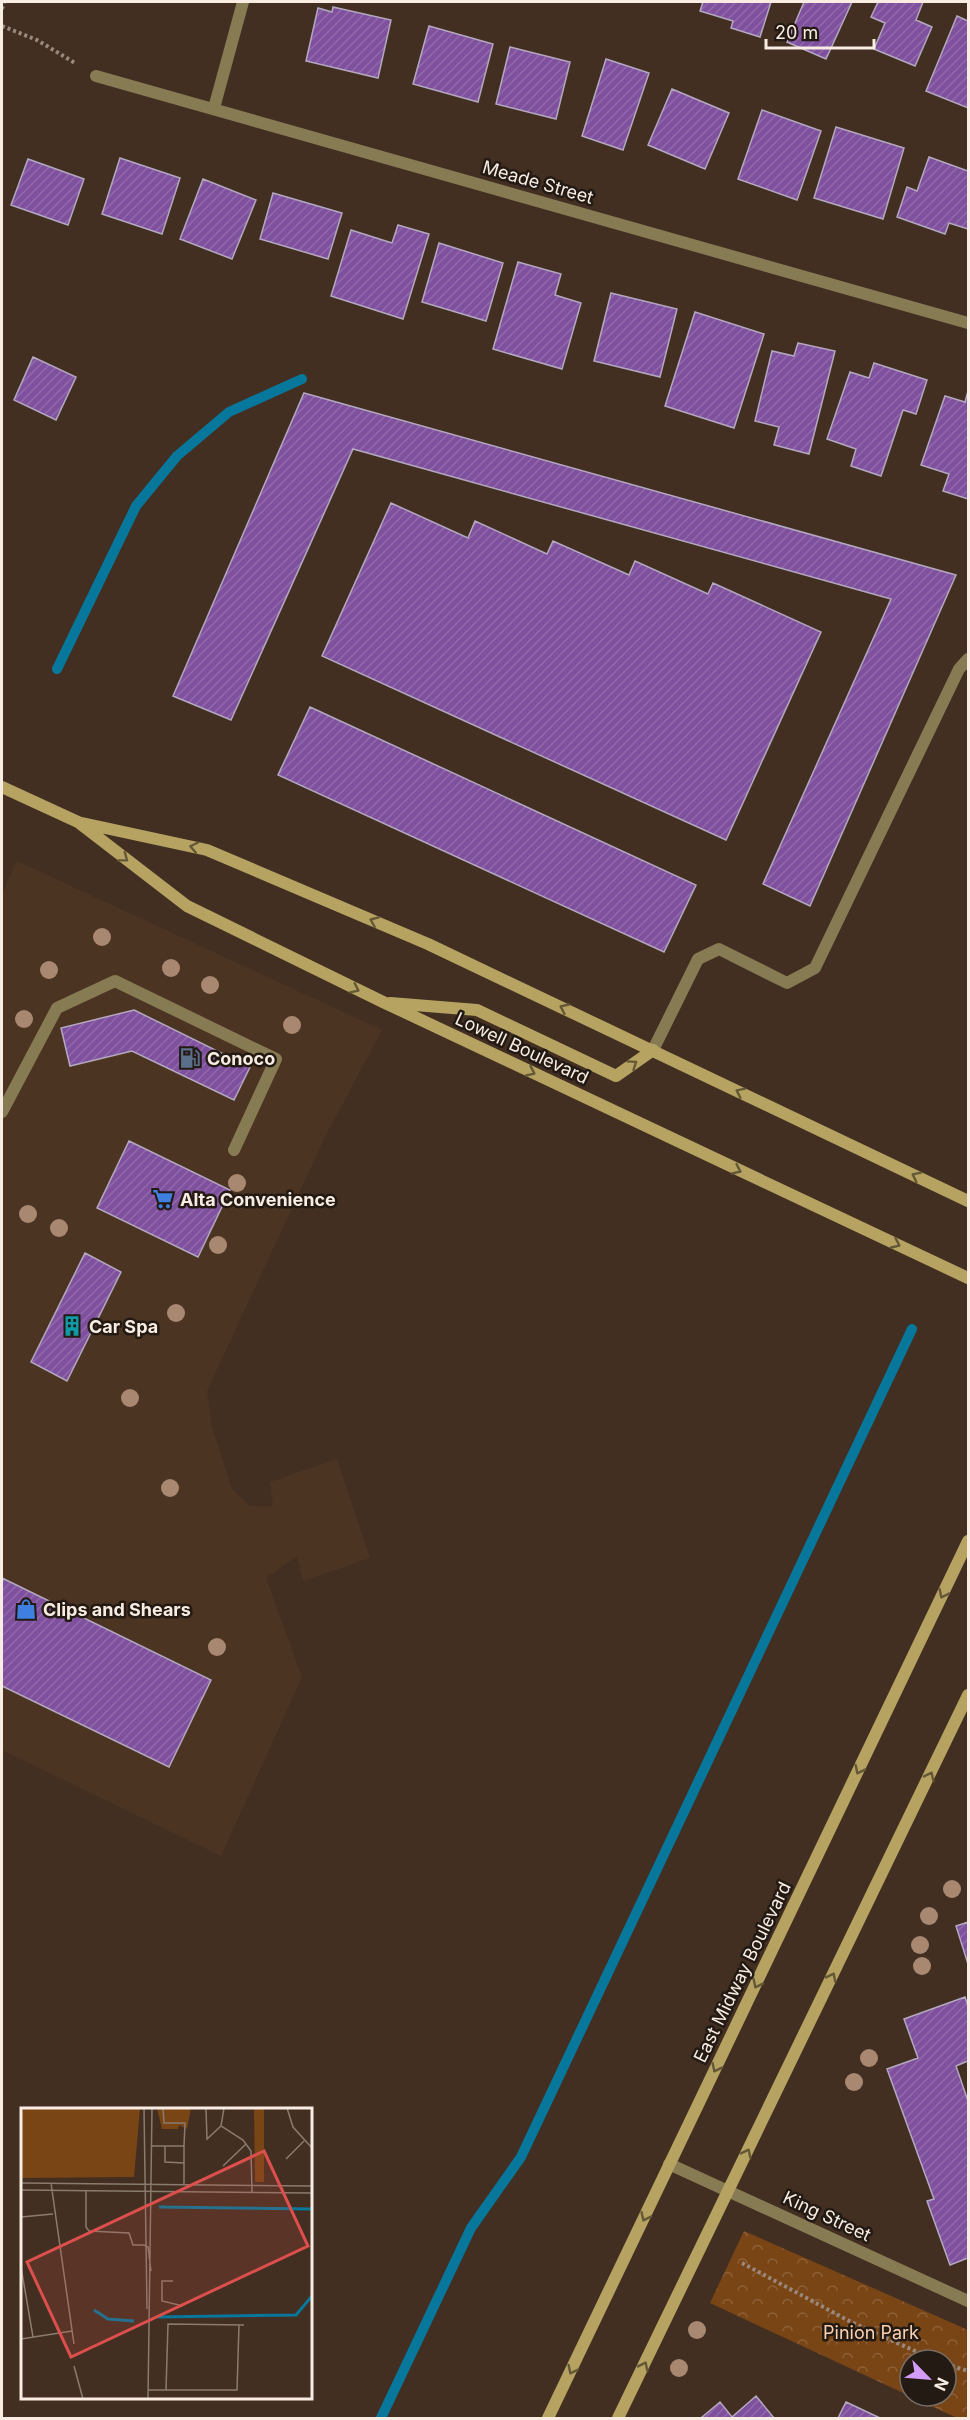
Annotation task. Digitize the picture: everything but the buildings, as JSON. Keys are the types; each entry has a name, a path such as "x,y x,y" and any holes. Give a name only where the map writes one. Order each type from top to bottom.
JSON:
{"main road":[{"name":"Lowell Boulevard","path":"2,787 78,822 207,850 428,944 969,1201"},
{"name":"Lowell Boulevard","path":"78,822 187,906 383,1002 969,1278"},
{"path":"383,1002 477,1010 616,1076 653,1050"},
{"name":"East Midway Boulevard","path":"548,2418 969,1541"},
{"path":"618,2418 969,1695"}],"street":[{"path":"214,108 243,2"},
{"name":"Meade Street","path":"96,76 969,323"},
{"path":"653,1050 698,959 719,949 787,982 815,968 959,669 969,659"},
{"path":"2,1112 57,1008 114,981 276,1059 234,1150"},
{"name":"King Street","path":"669,2164 969,2301"}],"path":[{"path":"2,9 4,2"},
{"path":"2,26 37,40 96,76"},
{"path":"742,2263 851,2322 908,2348"}],"shaded area":[{"path":"17,861 382,1030 326,1135 207,1391 212,1427 232,1489 250,1506 273,1506 270,1482 337,1459 370,1558 303,1581 297,1556 266,1578 302,1677 221,1856 2,1750 2,894"}],"green space":[{"name":"Pinion Park","path":"744,2231 968,2330 968,2418 957,2418 936,2408 958,2408 958,2348 898,2348 898,2391 710,2303"}],"waterway":[{"path":"57,669 136,506 177,456 229,412 302,379"},
{"path":"381,2418 471,2228 521,2157 912,1329"}],"place":[{"name":"Conoco","path":"190,1058"},
{"name":"Alta Convenience","path":"163,1199"},
{"name":"Car Spa","path":"72,1326"},
{"name":"Clips and Shears","path":"26,1609"}]}
